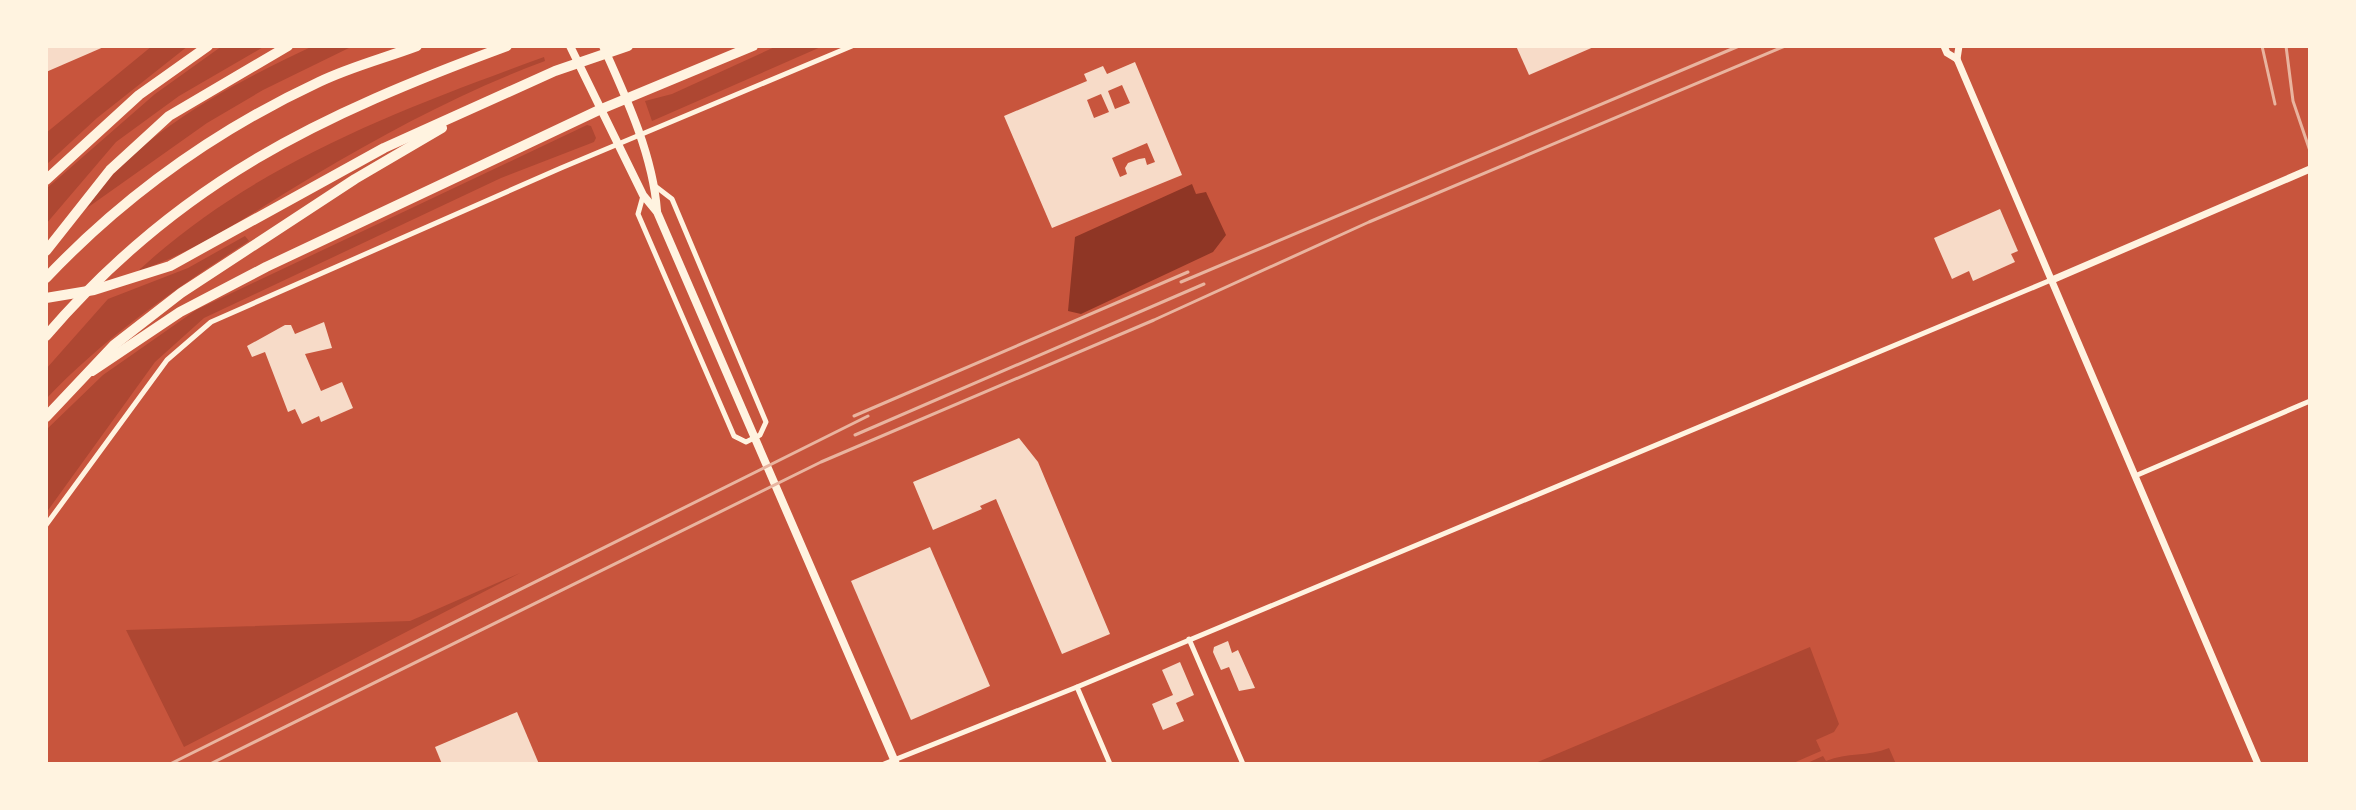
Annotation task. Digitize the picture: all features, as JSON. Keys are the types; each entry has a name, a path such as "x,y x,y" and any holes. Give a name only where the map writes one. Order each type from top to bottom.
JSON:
{"highway":[{"path":"46,180 139,95 208,46"},
{"path":"46,251 110,170 169,116 288,46"},
{"path":"46,278 85,238 157,178 245,119 322,80 417,46"},
{"path":"46,336 81,295 148,233 229,172 302,131 405,84 507,46"},
{"path":"46,298 120,283 170,266 384,148 555,71 628,46"},
{"path":"92,371 180,312 266,267 599,110 753,46"},
{"path":"46,417 114,345 181,293 355,179 481,103"}],"main road":[{"path":"570,46 643,195 657,212 895,762"},
{"path":"603,46 655,186 657,212"}],"street":[{"path":"46,525 167,360 211,322 852,46"},
{"path":"1944,46 1957,59 2258,764"},
{"path":"1957,59 1959,46"},
{"path":"884,764 1077,687 2052,280 2310,169"},
{"path":"643,195 638,214 734,436 746,442 760,435 766,422 672,199 655,186"},
{"path":"2135,476 2310,401"},
{"path":"1189,639 1243,764"},
{"path":"1077,687 1110,764"}],"shaded area":[{"path":"152,46 188,46 97,118 46,165 46,133"},
{"path":"222,46 265,46 179,96 116,142 46,224 46,189 155,94"},
{"path":"313,46 353,46 263,90 207,123 87,208 107,181 159,134 220,94"},
{"path":"777,46 823,46 652,121 645,101 672,94"},
{"path":"544,57 545,61 485,85 399,128 185,252 138,271 183,233 279,170 382,120"},
{"path":"587,125 591,126 596,138 594,142 501,178 204,318 155,362 46,513 46,430 103,375 196,310"},
{"path":"1192,184 1196,194 1206,192 1226,235 1213,252 1081,314 1068,311 1075,237"},
{"path":"245,236 249,241 143,314 93,354 46,399 46,369 108,299 188,268"},
{"path":"520,573 184,747 126,630 410,621"},
{"path":"1810,647 1839,724 1834,732 1816,740 1821,751 1791,764 1533,764"},
{"path":"1889,748 1896,764 1805,764 1823,756 1826,761"}],"building":[{"path":"46,46 106,46 46,72"},
{"path":"1516,46 1596,46 1529,75"},
{"path":"1135,62 1182,175 1052,228 1004,116 1087,81 1084,74 1103,66 1107,74","holes":["1122,85 1130,103 1115,109 1108,91","1101,94 1109,112 1094,118 1087,100","1147,143 1155,162 1147,165 1145,158 1128,163 1125,168 1127,174 1120,177 1112,158"]},
{"path":"2000,209 2018,251 2011,254 2015,262 1973,281 1969,271 1952,279 1934,238"},
{"path":"324,322 332,348 305,354 321,391 342,382 353,408 321,422 319,416 302,424 295,409 288,412 265,352 252,357 247,346 285,325 291,325 295,334"},
{"path":"1019,438 1038,462 1110,634 1062,654 996,499 980,506 982,509 933,530 913,482"},
{"path":"930,547 990,686 911,720 851,581"},
{"path":"1228,641 1232,653 1238,650 1255,688 1239,691 1229,667 1221,670 1213,652 1214,647"},
{"path":"1180,662 1194,695 1176,703 1184,721 1163,730 1152,704 1173,695 1162,670"},
{"path":"517,712 539,764 442,764 435,747"}],"railway":[{"path":"1181,282 1739,46"},
{"path":"210,764 821,462 1154,320 1369,222 1785,46"},
{"path":"2262,46 2275,104"},
{"path":"2286,46 2293,101 2310,151"},
{"path":"854,416 1188,272"},
{"path":"855,435 1204,284"},
{"path":"170,764 868,416"}]}
